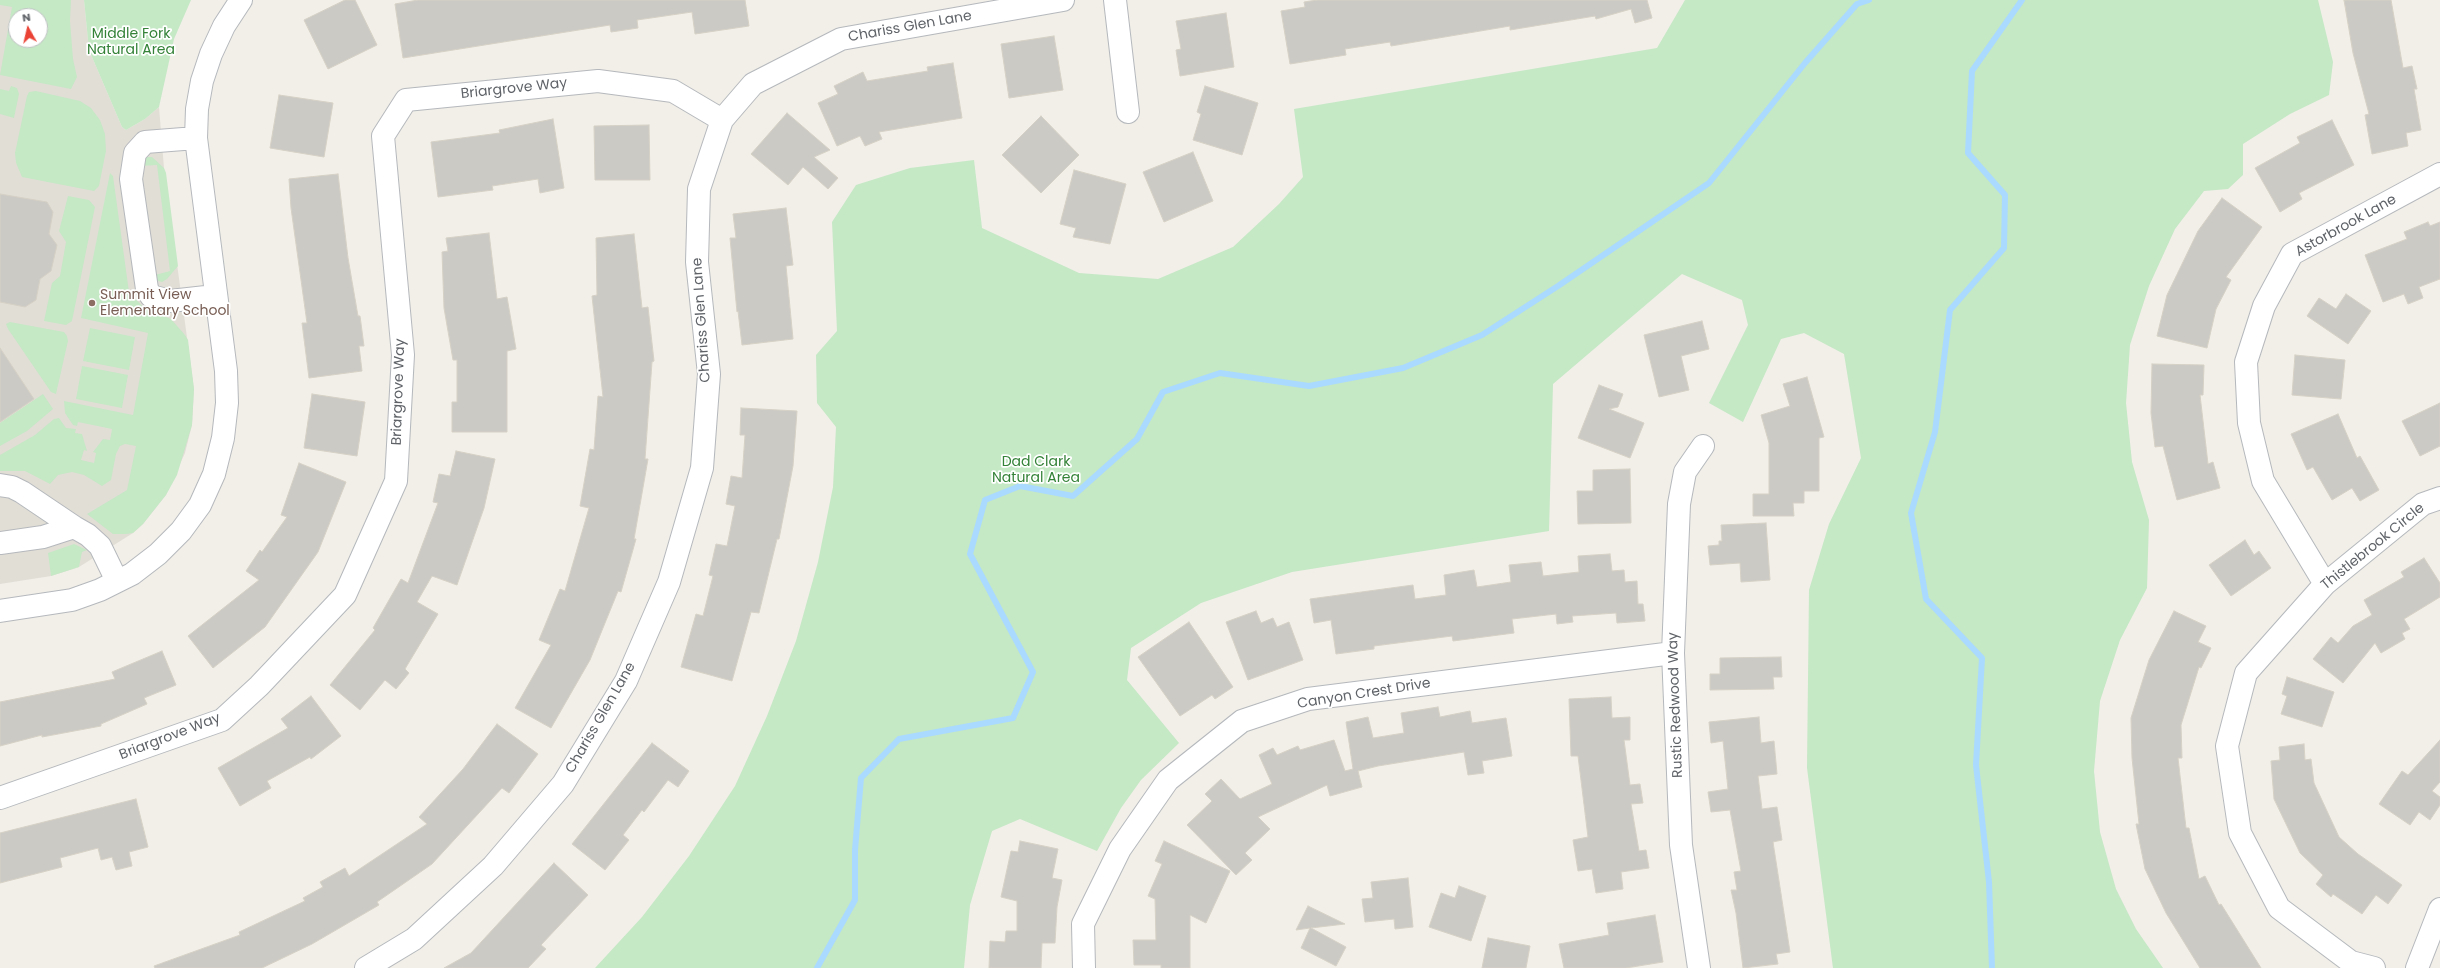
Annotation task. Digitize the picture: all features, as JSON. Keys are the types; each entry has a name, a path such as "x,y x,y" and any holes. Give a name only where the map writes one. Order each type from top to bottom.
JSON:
{"street":[{"path":"0,611 72,600 100,590 132,574 158,554 181,531 200,505 214,474 223,438 227,403 226,371 215,296 196,138 197,109 202,81 211,54 224,26 241,0"},
{"name":"Chariss Glen Lane","path":"366,968 414,939 493,866 563,784 626,681 669,582 702,468 709,374 697,262 699,188 722,120 753,84 841,39 1063,0"},
{"path":"1116,0 1128,112"},
{"name":"Briargrove Way","path":"0,798 222,720 259,686 346,595 396,481 403,355 383,136 406,100 598,81 673,91 722,120"},
{"path":"196,138 145,142 135,153 131,179 147,290 151,296 170,301 215,296"},
{"name":"Astorbrook Lane","path":"2325,584 2263,481 2249,423 2246,362 2264,306 2292,254 2440,174"},
{"name":"Rustic Redwood Way","path":"1699,968 1681,845 1673,653 1679,504 1685,472 1703,446"},
{"path":"0,485 12,487 22,492 88,535 100,546 118,581"},
{"name":"Thistlebrook Circle","path":"2374,968 2351,962 2279,908 2240,833 2227,746 2246,673 2325,584 2423,504 2440,498"},
{"path":"0,543 43,537 74,527"},
{"name":"Canyon Crest Drive","path":"1084,968 1083,924 1120,848 1168,780 1242,720 1308,699 1673,653"},
{"path":"2417,968 2440,910"}],"shaded area":[{"name":"Summit View Elementary School","path":"0,0 84,0 89,50 122,127 126,130 145,119 159,107 164,168 194,389 192,425 185,453 166,495 143,524 133,533 79,567 51,576 0,584"}],"green space":[{"path":"0,0 71,0 70,21 73,59 77,77 71,89 0,75 8,30 8,48 48,48 48,8 12,7 0,5"},
{"name":"Middle Fork Natural Area","path":"84,0 191,0 174,39 159,107 145,119 126,130 122,127 89,50"},
{"name":"Dad Clark Natural Area","path":"1685,0 2318,0 2333,62 2329,95 2290,114 2243,144 2243,175 2228,189 2204,191 2175,229 2149,286 2130,345 2126,403 2132,462 2149,520 2147,588 2120,640 2100,701 2094,771 2100,832 2116,889 2136,929 2163,968 1833,968 1807,768 1809,590 1829,524 1861,458 1844,354 1804,333 1781,339 1743,422 1709,403 1748,325 1742,300 1682,274 1553,384 1549,531 1292,572 1201,603 1131,648 1127,680 1179,743 1141,780 1121,808 1097,851 1020,819 992,831 970,905 964,968 595,968 642,917 689,856 735,786 767,716 796,641 818,562 833,487 836,427 817,403 816,355 837,331 832,222 856,185 910,168 974,160 982,228 1079,273 1158,279 1233,247 1279,204 1303,177 1294,109 1657,48"},
{"path":"11,86 17,88 19,94 14,118 0,114 0,89 9,91"},
{"path":"36,91 80,101 91,108 100,120 105,134 106,151 99,186 94,191 22,177 16,163 15,153 27,96 29,92"},
{"path":"143,157 152,157 164,168 166,173 178,266 167,279 162,282 155,280 155,275 170,271 157,165 140,166"},
{"path":"110,173 113,176 129,292 144,308 171,319 185,335 188,340 194,389 192,425 177,475 166,495 143,524 133,533 126,534 113,534 87,514 127,490 136,446 125,444 120,446 116,454 111,480 102,486 84,475 72,472 58,475 50,484 25,471 0,471 0,455 35,435 54,419 59,418 66,428 76,429 75,433 82,434 87,451 84,450 81,460 94,463 96,453 93,452 103,439 110,440 112,429 78,422 77,426 73,425 65,413 64,401 133,415 148,333 81,318"},
{"path":"68,196 89,200 95,207 72,321 66,325 44,321 52,283 60,276 66,242 59,231"},
{"path":"10,322 64,332 67,336 68,341 56,394 51,392 8,329 6,324"},
{"path":"90,328 135,337 129,370 83,361"},
{"path":"82,366 128,375 122,408 76,399"},
{"path":"43,394 53,409 27,431 0,446 0,423"},
{"path":"74,544 87,550 82,552 79,567 51,576 48,553"}],"building":[{"path":"345,0 355,0 377,45 328,69 304,20"},
{"path":"418,0 745,0 749,26 695,34 692,12 637,20 638,28 611,32 610,25 403,58 395,4"},
{"path":"1317,0 1647,0 1652,18 1635,23 1631,9 1596,19 1595,16 1510,30 1510,26 1391,46 1390,42 1345,49 1346,55 1290,64 1281,11 1305,7 1304,2"},
{"path":"2344,0 2391,0 2403,68 2412,66 2417,89 2414,89 2421,130 2406,133 2408,146 2372,154 2365,115 2369,114 2353,53"},
{"path":"1226,13 1234,67 1180,76 1176,50 1181,49 1176,21"},
{"path":"1054,36 1063,90 1009,98 1001,44"},
{"path":"953,63 962,118 879,132 882,139 865,146 860,136 837,146 818,103 838,94 834,86 863,72 867,81 928,71 927,67"},
{"path":"1205,86 1258,103 1242,155 1193,140 1201,114 1197,112"},
{"path":"279,95 333,103 324,157 270,148"},
{"path":"787,113 830,150 814,157 838,178 828,189 803,167 788,185 751,154"},
{"path":"1041,116 1079,155 1041,193 1002,155"},
{"path":"553,119 564,188 540,193 538,179 492,186 493,190 438,197 431,142 500,133 499,130"},
{"path":"2332,120 2354,165 2299,193 2302,199 2280,212 2255,168 2300,143 2297,137"},
{"path":"649,125 650,180 595,180 594,126"},
{"path":"1193,152 1213,201 1164,222 1143,172"},
{"path":"1074,170 1126,184 1110,244 1073,237 1076,228 1060,224"},
{"path":"338,174 348,258 358,316 360,316 364,346 359,346 362,371 309,378 302,323 307,323 291,208 289,179"},
{"path":"0,194 47,202 53,212 49,234 57,245 51,271 40,279 36,300 25,307 0,302"},
{"path":"2222,198 2262,227 2226,277 2231,280 2216,309 2207,348 2157,336 2167,295 2198,231"},
{"path":"786,208 793,265 786,266 793,339 742,345 738,311 737,312 730,238 736,238 733,214"},
{"path":"2428,222 2430,226 2440,222 2440,279 2419,287 2423,298 2408,304 2404,294 2383,302 2365,255 2407,239 2404,232"},
{"path":"489,233 497,299 507,297 516,349 507,351 507,432 452,432 452,402 457,402 457,360 453,360 444,308 442,252 448,251 446,238"},
{"path":"634,234 642,308 648,307 654,361 652,362 645,459 648,459 634,539 636,539 621,592 618,591 590,660 551,728 515,708 551,645 539,640 560,589 565,591 589,508 580,506 590,449 594,450 598,396 603,397 592,296 597,295 596,238"},
{"path":"2346,294 2371,311 2348,344 2307,316 2319,298 2336,309"},
{"path":"1702,321 1709,349 1681,356 1689,390 1659,397 1644,335"},
{"path":"0,348 34,399 0,422"},
{"path":"2295,355 2345,360 2341,399 2292,395"},
{"path":"2152,364 2204,365 2203,395 2200,395 2208,464 2213,462 2220,488 2177,500 2163,446 2155,447 2151,413"},
{"path":"1807,377 1824,437 1819,438 1819,491 1804,491 1804,503 1793,503 1794,516 1753,516 1753,494 1769,494 1769,443 1761,415 1790,406 1783,384"},
{"path":"1599,385 1623,394 1618,407 1609,409 1644,423 1630,458 1578,438"},
{"path":"312,394 365,402 357,456 304,448"},
{"path":"2440,403 2440,446 2420,456 2402,421"},
{"path":"741,408 797,411 793,466 779,539 777,539 759,613 751,612 732,681 681,667 696,614 703,616 713,576 709,575 716,544 727,546 735,506 726,504 731,476 742,478 745,435 740,435"},
{"path":"2338,414 2357,458 2360,456 2379,490 2360,501 2352,488 2332,500 2313,467 2307,470 2291,434"},
{"path":"456,451 495,459 484,508 457,585 432,576 417,602 438,614 405,669 409,673 396,689 385,680 360,710 330,685 375,630 373,628 401,579 408,583 438,503 433,502 439,474 450,476"},
{"path":"299,463 346,482 318,552 265,627 213,668 188,636 259,580 246,571 260,550 262,552 287,517 281,515"},
{"path":"1630,469 1631,523 1578,524 1577,491 1593,491 1593,470"},
{"path":"1766,523 1770,580 1741,582 1740,563 1710,565 1708,546 1719,545 1719,541 1722,541 1721,525"},
{"path":"2245,540 2254,555 2259,551 2271,568 2231,596 2209,565"},
{"path":"1610,554 1612,571 1624,570 1625,582 1637,581 1638,604 1643,604 1645,621 1617,623 1616,613 1572,616 1573,622 1557,624 1556,614 1512,619 1514,633 1453,641 1452,636 1374,646 1374,649 1336,654 1331,620 1314,623 1310,599 1413,585 1415,599 1446,595 1444,575 1474,570 1477,587 1511,582 1509,565 1541,562 1543,576 1579,572 1578,556"},
{"path":"2424,558 2440,583 2440,597 2404,619 2410,629 2402,633 2405,639 2381,653 2375,643 2343,683 2313,659 2331,637 2338,643 2353,626 2372,615 2364,600 2404,577 2401,572"},
{"path":"1256,611 1261,623 1273,618 1277,627 1289,622 1303,660 1248,680 1226,622"},
{"path":"2174,611 2206,626 2198,642 2211,648 2201,668 2199,667 2181,725 2182,758 2178,758 2186,828 2189,828 2199,879 2205,876 2219,905 2221,904 2261,968 2200,968 2166,913 2145,869 2136,824 2139,824 2132,758 2131,718 2149,660"},
{"path":"1189,622 1233,687 1215,699 1212,695 1180,716 1138,657"},
{"path":"162,651 176,685 144,698 147,704 101,724 101,726 42,737 42,735 0,746 0,702 115,679 112,672"},
{"path":"1781,657 1782,677 1773,677 1774,689 1710,690 1710,674 1720,674 1720,658"},
{"path":"2287,677 2334,692 2322,727 2281,714 2287,696 2282,694"},
{"path":"311,696 341,736 311,759 310,757 267,781 271,788 240,806 218,768 288,728 281,719"},
{"path":"1611,697 1612,718 1630,717 1630,740 1624,740 1630,785 1640,784 1643,803 1631,804 1639,851 1646,850 1649,868 1621,872 1623,889 1596,893 1592,869 1578,871 1573,840 1588,837 1578,756 1571,756 1569,699"},
{"path":"1438,707 1440,717 1470,711 1472,723 1506,718 1512,756 1482,761 1484,773 1468,775 1464,752 1378,766 1358,771 1362,787 1330,796 1327,785 1258,817 1270,829 1245,853 1252,860 1236,875 1187,825 1212,801 1205,794 1221,779 1240,799 1272,784 1259,755 1273,748 1277,755 1298,746 1300,750 1334,740 1345,771 1353,769 1346,722 1368,717 1373,738 1404,733 1401,713"},
{"path":"1759,717 1761,743 1774,741 1777,774 1758,776 1762,809 1777,807 1782,840 1773,842 1790,952 1776,954 1778,964 1743,968 1736,913 1731,890 1737,890 1734,872 1741,871 1730,810 1711,812 1708,792 1728,789 1723,741 1711,743 1709,722"},
{"path":"497,724 538,754 509,793 502,788 432,864 377,902 379,905 312,944 262,968 155,968 154,966 240,935 239,932 305,901 303,898 323,887 320,882 345,868 349,876 427,824 419,817 463,769"},
{"path":"2440,740 2440,782 2432,791 2440,797 2440,805 2430,820 2419,812 2410,825 2379,804 2402,771 2408,775"},
{"path":"652,743 689,771 678,787 668,780 644,812 642,810 623,835 629,840 605,870 572,844"},
{"path":"2304,744 2305,760 2311,759 2314,783 2339,837 2358,854 2402,885 2388,904 2376,895 2362,914 2333,894 2331,897 2316,884 2323,875 2300,853 2274,799 2271,761 2280,760 2279,747"},
{"path":"136,799 148,847 129,852 132,866 116,870 112,857 101,860 98,848 60,858 62,867 0,883 0,833"},
{"path":"1020,841 1058,849 1052,878 1062,880 1057,907 1055,943 1042,943 1041,968 989,968 990,941 1005,942 1006,931 1017,931 1017,901 1001,897 1011,851 1018,852"},
{"path":"1164,841 1230,871 1206,923 1190,915 1190,968 1161,968 1161,965 1134,965 1133,940 1156,940 1155,899 1148,896 1162,864 1155,861"},
{"path":"554,863 588,895 541,945 546,949 528,968 444,968 471,953"},
{"path":"1408,878 1413,927 1395,929 1394,919 1365,922 1362,899 1373,898 1371,882"},
{"path":"1459,886 1486,896 1471,941 1429,927 1441,893 1455,898"},
{"path":"1308,906 1345,924 1311,928 1346,947 1336,966 1301,948 1310,928 1296,930"},
{"path":"1655,915 1663,962 1626,968 1564,968 1559,944 1609,935 1607,923"},
{"path":"1488,938 1530,946 1526,968 1482,968"}],"waterway":[{"path":"817,968 855,900 855,850 861,778 899,739 1013,718 1033,672 970,554 985,500 1020,486 1073,496 1137,439 1163,392 1220,373 1309,386 1403,368 1482,335 1558,286 1709,183 1805,63 1857,4 1869,0"},
{"path":"1992,968 1989,882 1976,765 1982,658 1926,599 1911,513 1935,432 1950,310 2004,248 2005,195 1968,153 1972,71 2022,0"}],"place":[{"name":"Summit View Elementary School","path":"92,303"}]}
